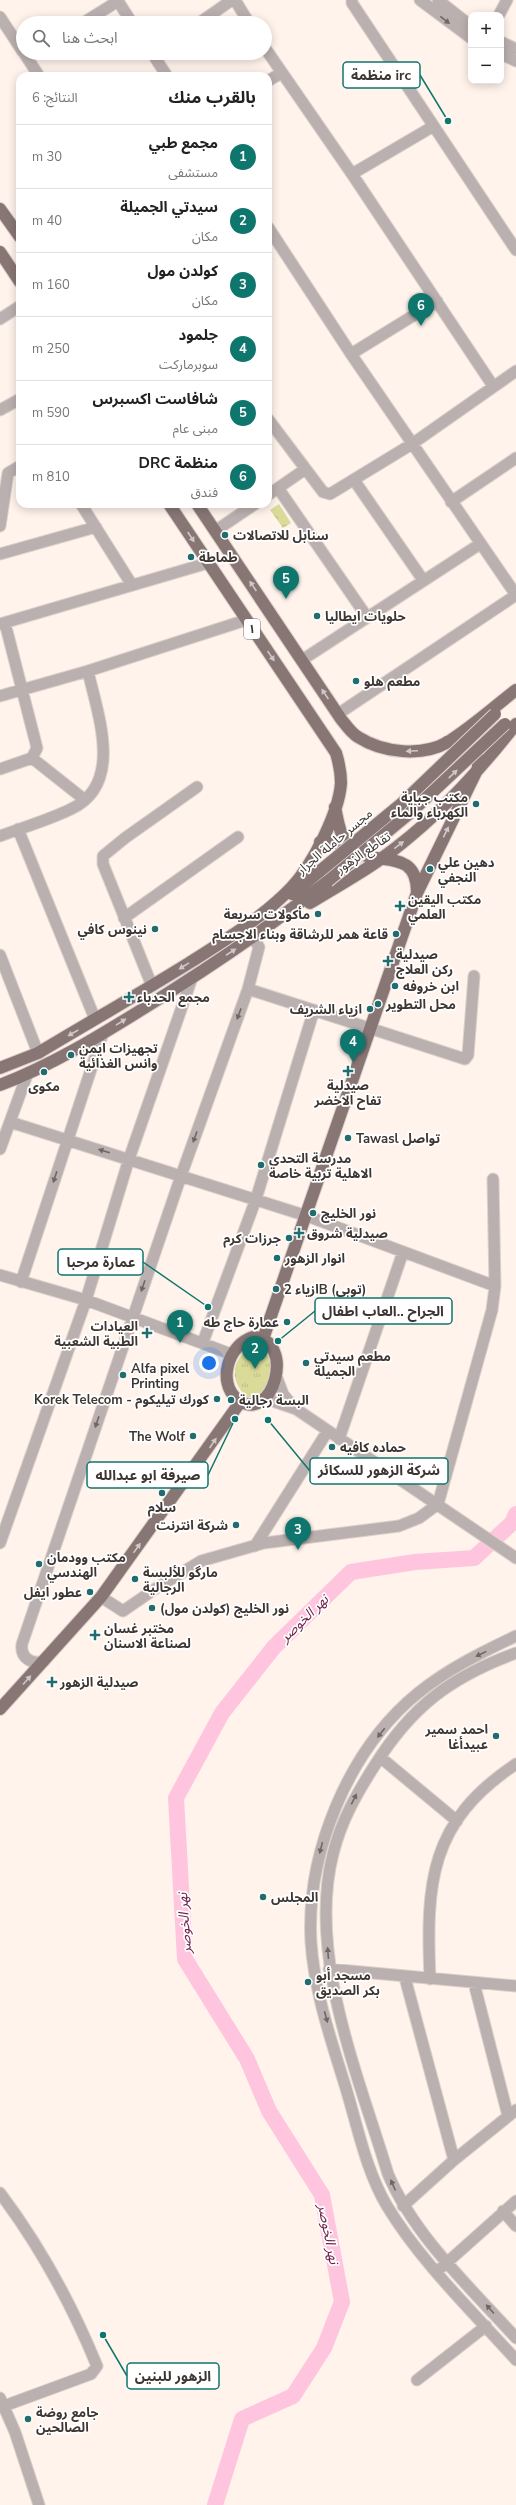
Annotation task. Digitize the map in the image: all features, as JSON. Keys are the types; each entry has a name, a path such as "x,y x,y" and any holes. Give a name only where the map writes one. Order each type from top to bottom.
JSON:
{"main road":[{"path":"0,209 16,231"},
{"path":"0,252 16,276"},
{"name":"١","path":"172,508 336,753 340,768 341,784 335,806"},
{"path":"200,508 338,714 357,736 388,749 405,751 421,750 457,740 470,744 476,753 478,768 417,893 307,1216 263,1339"},
{"path":"447,742 516,690"},
{"name":"مجسر حاملة الجرار","path":"256,936 324,876 516,694"},
{"name":"مجسر حاملة الجرار","path":"253,923 324,876 410,813 511,724 516,714"},
{"name":"تقاطع الزهور","path":"256,936 383,858 426,823 496,748 511,724"},
{"path":"470,726 471,735 476,742 485,748 496,748"},
{"path":"335,806 340,829 348,844 362,855 396,860 408,867 416,878 417,893"},
{"path":"0,1068 38,1053 152,986 253,923 291,888 310,862 335,806"},
{"path":"320,842 330,843 346,854 353,866 351,878"},
{"path":"0,1085 26,1075 103,1033 192,978 256,936"},
{"path":"248,1339 263,1339 269,1344 273,1353 276,1378 274,1388 264,1398 251,1403 241,1401 233,1395 229,1387 228,1366 231,1354 248,1339"},
{"path":"0,1709 101,1597 241,1401"}],"street":[{"path":"209,16 233,0 244,16"},
{"path":"420,0 468,36"},
{"path":"439,0 468,24"},
{"path":"501,12 507,0"},
{"path":"94,16 118,1 128,16"},
{"path":"350,1 432,127 516,250"},
{"path":"0,17 16,39"},
{"path":"504,43 516,49"},
{"path":"508,57 516,70"},
{"path":"272,59 352,174 493,386"},
{"path":"30,60 37,72"},
{"path":"157,60 164,72"},
{"path":"272,79 281,73"},
{"path":"352,174 432,127"},
{"path":"272,233 351,354 516,595 338,714"},
{"path":"351,354 437,301"},
{"path":"0,319 16,309"},
{"path":"272,425 304,470 322,492 330,494 412,444 516,371"},
{"path":"0,410 16,401"},
{"path":"451,502 515,461"},
{"path":"0,526 4,471 16,467"},
{"path":"272,492 304,470"},
{"path":"354,480 423,580"},
{"path":"278,488 367,617"},
{"path":"83,508 132,585"},
{"path":"215,531 248,508"},
{"path":"0,554 96,527"},
{"path":"302,660 480,544"},
{"path":"0,769 32,758 37,748 3,624 208,563"},
{"path":"0,696 88,671 246,620"},
{"path":"0,836 72,809 85,800 99,776 105,753 88,671"},
{"path":"32,758 85,800"},
{"path":"152,986 103,864 103,856 125,838 197,787"},
{"path":"18,829 95,1020"},
{"path":"124,918 238,837"},
{"path":"44,1661 36,1663 28,1660 23,1653 22,1644 181,1176 248,989 259,947 256,936"},
{"path":"0,955 38,1053"},
{"path":"248,989 465,1059 468,1055 474,976"},
{"path":"0,1543 86,1300 129,1159 192,978"},
{"path":"203,1342 256,1199 314,1010"},
{"path":"21,1282 103,1033"},
{"path":"0,1149 26,1075"},
{"path":"10,1122 307,1216 495,1286"},
{"path":"101,1597 123,1611 155,1589 201,1561 255,1546 399,1526 419,1518 441,1506 486,1334 495,1286 493,1178"},
{"path":"339,1439 404,1252"},
{"path":"0,1275 86,1300 133,1316 231,1354"},
{"path":"276,1378 283,1394 296,1409 327,1432 441,1506 516,1558"},
{"path":"264,1398 296,1409"},
{"path":"255,1546 327,1432"},
{"path":"516,1636 453,1668 416,1695 396,1715 368,1749 343,1789 326,1830 315,1871 311,1942 316,1981 340,2069 381,2196 401,2227 437,2272 516,2360"},
{"path":"516,1653 459,1677 440,1691 410,1720 380,1757 355,1796 333,1853 326,1904 329,1969 355,2064 388,2174 403,2206 447,2262 516,2338"},
{"path":"380,1757 457,1821"},
{"path":"430,1979 428,1920 430,1887 436,1862 446,1837 476,1797 501,1774 516,1764"},
{"path":"329,1969 405,1978 516,1986"},
{"path":"405,1978 454,2160"},
{"path":"403,2206 454,2160 512,2113 474,1984"},
{"path":"340,2069 355,2064"},
{"path":"0,2193 31,2237 85,2338 97,2366 91,2374 2,2402 14,2432 36,2504"},
{"path":"437,2272 503,2211 516,2201"},
{"path":"503,2211 516,2226"},
{"path":"417,2380 486,2326"}],"green space":[{"path":"279,504 291,523 283,528 270,510"},
{"path":"251,1347 263,1349 269,1358 271,1369 272,1381 258,1397 247,1397 241,1391 235,1378 236,1364 239,1358"}],"waterway":[{"name":"نهر الخوصر","path":"215,2505 242,2419 293,2396 324,2348 342,2302 322,2195 269,2111 247,2059 185,1959 176,1798 222,1713 274,1647 351,1572 415,1562 474,1558 512,1523 516,1514"}],"place":[{"name":"منظمة irc","path":"448,121"},
{"name":"منظمة DRC","path":"421,326"},
{"name":"سنابل للاتصالات","path":"225,535"},
{"name":"طماطة","path":"191,557"},
{"name":"شافاست اكسبرس","path":"286,599"},
{"name":"حلويات ايطاليا","path":"317,616"},
{"name":"مطعم هلو","path":"356,681"},
{"name":"مكتب جباية الكهرباء والماء","path":"476,804"},
{"name":"دهين علي النجفي","path":"430,869"},
{"name":"مكتب اليقين العلمي","path":"400,906"},
{"name":"مأكولات سريعة","path":"318,914"},
{"name":"نينوس كافي","path":"155,929"},
{"name":"قاعة همر للرشاقة وبناء الاجسام","path":"396,934"},
{"name":"صيدلية ركن العلاج","path":"388,961"},
{"name":"ابن خروفه","path":"395,986"},
{"name":"مجمع الحدباء","path":"129,997"},
{"name":"محل التطوير","path":"378,1004"},
{"name":"ازياء الشريف","path":"370,1009"},
{"name":"تجهيزات ايمن وانس الغذائية","path":"71,1055"},
{"name":"جلمود","path":"353,1062"},
{"name":"صيدلية تفاح الاخضر","path":"348,1071"},
{"name":"مكوى","path":"44,1072"},
{"name":"Tawasl تواصل","path":"348,1138"},
{"name":"مدرسة التحدي الاهلية تربية خاصة","path":"261,1165"},
{"name":"نور الخليج","path":"313,1213"},
{"name":"صيدلية شروق","path":"299,1233"},
{"name":"جرزات كرم","path":"289,1238"},
{"name":"انوار الزهور","path":"277,1258"},
{"name":"ازياء 2B (توبي)","path":"276,1289"},
{"name":"عمارة مرحبا","path":"208,1307"},
{"name":"عمارة حاج طه","path":"287,1322"},
{"name":"العيادات الطبية الشعبية","path":"147,1333"},
{"name":"الجراح ..العاب اطفال","path":"278,1341"},
{"name":"مجمع طبي","path":"180,1343"},
{"name":"مطعم سيدتي الجميلة","path":"306,1363"},
{"name":"سيدتي الجميلة","path":"255,1369"},
{"name":"Alfa pixel Printing","path":"123,1375"},
{"name":"Korek Telecom - كورك تيليكوم","path":"217,1399"},
{"name":"البسة رجالية","path":"231,1400"},
{"name":"صيرفة ابو عبدالله","path":"235,1419"},
{"name":"شركة الزهور للسكائر","path":"268,1420"},
{"name":"The Wolf","path":"193,1436"},
{"name":"حماده كافيه","path":"332,1447"},
{"name":"سلام","path":"162,1493"},
{"name":"شركة انترنت","path":"236,1525"},
{"name":"كولدن مول","path":"298,1550"},
{"name":"مكتب وودمان الهندسي","path":"39,1564"},
{"name":"مارگو للألبسة الرجالية","path":"135,1579"},
{"name":"عطور ايفل","path":"90,1592"},
{"name":"نور الخليج (كولدن مول)","path":"152,1608"},
{"name":"مختبر غسان لصناعة الاسنان","path":"95,1635"},
{"name":"صيدلية الزهور","path":"52,1682"},
{"name":"احمد سمير عبيدأغا","path":"496,1736"},
{"name":"المجلس","path":"263,1897"},
{"name":"مسجد أبو بكر الصديق","path":"308,1982"},
{"name":"الزهور للبنين","path":"103,2335"},
{"name":"جامع روضة الصالحين","path":"28,2419"}]}
